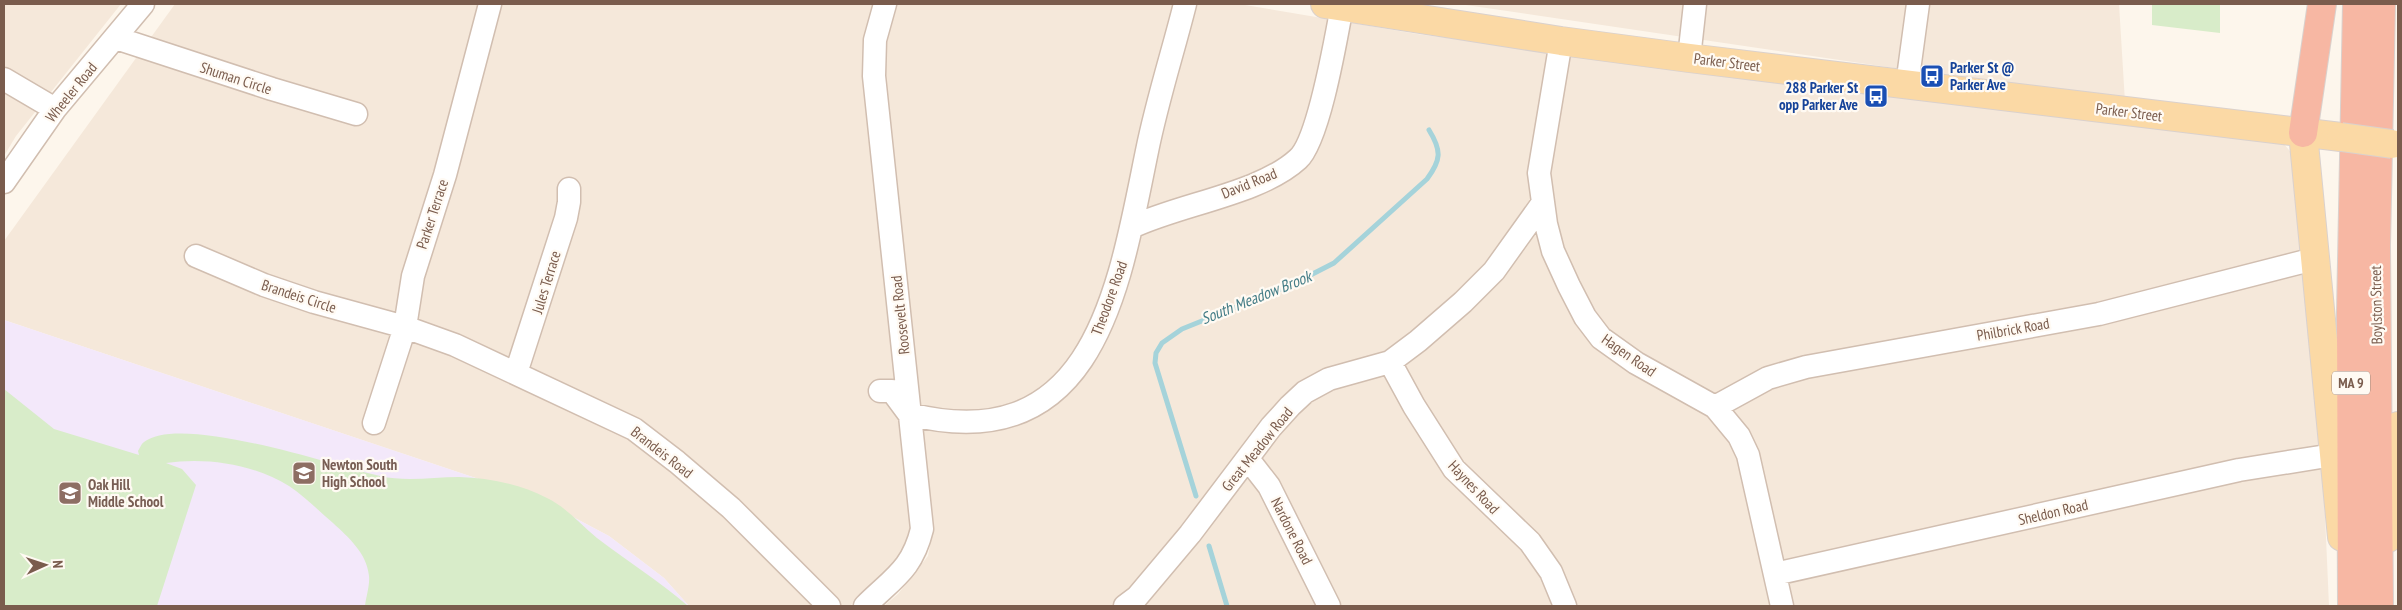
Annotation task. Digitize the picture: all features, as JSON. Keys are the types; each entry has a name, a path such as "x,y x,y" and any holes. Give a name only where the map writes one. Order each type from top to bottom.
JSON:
{"highway":[{"path":"2303,133 2322,4"},
{"name":"Boylston Street","path":"2351,606 2351,313 2358,4"},
{"name":"Boylston Street","path":"2380,606 2376,261 2381,4"}],"main road":[{"name":"Parker Street","path":"1334,5 1561,41 1689,58 2395,144"},
{"name":"Boylston Street","path":"2303,133 2333,455 2351,606"},
{"name":"Boylston Street","path":"2380,606 2398,426"}],"street":[{"name":"Wheeler Road","path":"4,182 55,109 143,4"},
{"name":"Parker Terrace","path":"374,423 405,327 413,276 445,175 490,4"},
{"name":"Roosevelt Road","path":"865,606 904,570 917,550 922,529 908,414 874,76 875,40 885,4"},
{"name":"Theodore Road","path":"908,414 948,421 1004,419 1027,410 1050,395 1077,368 1094,340 1111,298 1132,227 1147,148 1185,4"},
{"path":"1689,58 1695,4"},
{"path":"1907,85 1918,4"},
{"name":"David Road","path":"1132,227 1169,211 1248,187 1278,173 1299,159 1311,140 1332,59 1334,5"},
{"name":"Shuman Circle","path":"116,38 272,89 356,114"},
{"name":"Hagen Road","path":"1561,41 1539,173 1542,204 1554,251 1586,317 1601,338 1636,363 1715,407 1739,436 1748,455 1782,606"},
{"path":"4,79 55,109"},
{"name":"Jules Terrace","path":"516,374 566,218 569,189"},
{"name":"Great Meadow Road","path":"1125,606 1136,597 1178,548 1271,427 1305,392 1329,379 1390,362 1463,302 1494,271 1542,204"},
{"name":"Brandeis Circle","path":"196,256 264,286 405,327"},
{"name":"Philbrick Road","path":"1715,407 1768,378 1806,367 2100,314 2314,259"},
{"name":"Brandeis Road","path":"405,327 455,345 634,429 677,462 731,508 829,606"},
{"name":"Haynes Road","path":"1390,362 1414,406 1454,469 1530,542 1551,572 1565,606"},
{"path":"880,391 892,391 908,414"},
{"name":"Sheldon Road","path":"1775,574 2239,470 2333,455"},
{"name":"Nardone Road","path":"1248,459 1269,486 1329,606"}],"shaded area":[{"path":"4,4 121,4 16,136 4,156"},
{"path":"175,4 877,4 913,536 904,556 850,606 689,606 664,578 609,536 541,500 4,320 4,241"},
{"path":"896,4 1239,4 1417,34 1817,88 2283,143 2295,157 2309,292 2325,515 2329,606 884,606 898,594 928,556 933,528 882,62"},
{"path":"1459,4 2119,4 2125,102"},
{"name":"Newton South High School","path":"4,320 541,500 609,536 664,578 689,606 4,606"}],"green space":[{"path":"2152,4 2220,4 2220,33 2152,25"},
{"path":"4,389 54,429 139,455 138,451 144,442 163,435 190,434 223,437 259,444 390,478 459,477 493,480 515,485 537,493 561,506 597,538 688,606 365,606 369,576 365,560 345,534 306,499 275,478 245,467 213,462 181,461 166,463 182,469 196,485 157,606 4,606"}],"waterway":[{"name":"South Meadow Brook","path":"1196,496 1155,363 1156,353 1162,343 1182,329 1291,285 1334,263 1427,179 1435,166 1438,155 1436,144 1429,130"},
{"name":"South Meadow Brook","path":"1209,546 1227,606"}],"place":[{"name":"Parker St @ Parker Ave","path":"1932,76"},
{"name":"288 Parker St opp Parker Ave","path":"1876,96"},
{"name":"Newton South High School","path":"304,473"},
{"name":"Oak Hill Middle School","path":"70,493"}]}
